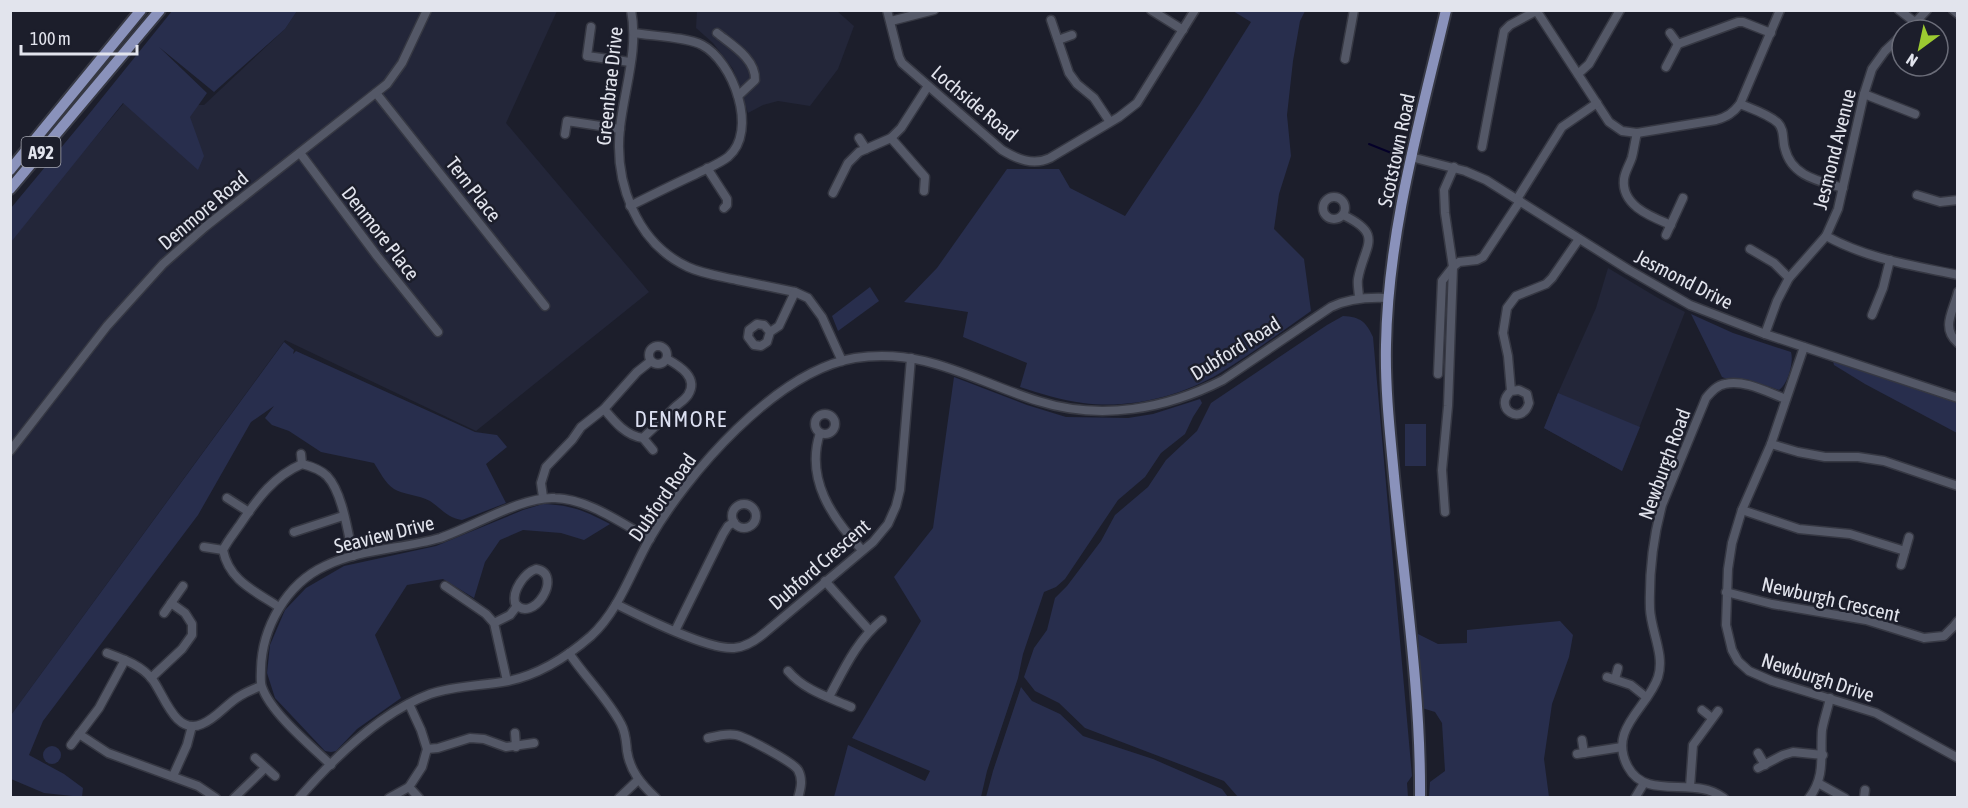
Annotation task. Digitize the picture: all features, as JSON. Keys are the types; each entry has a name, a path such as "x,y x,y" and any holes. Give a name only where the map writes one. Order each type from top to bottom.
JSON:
{"main road":[{"name":"A92","path":"10,170 141,10"},
{"name":"A92","path":"10,189 160,10"},
{"name":"Scotstown Road","path":"1420,798 1413,671 1386,378 1388,298 1392,255 1411,157 1446,10"}],"street":[{"name":"Denmore Road","path":"10,451 107,326 149,279 205,227 376,93 399,69 427,10"},
{"name":"Greenbrae Drive","path":"631,10 634,33 618,154 623,185 640,225 665,253 687,267 706,274 795,292 808,298 822,317 842,361"},
{"name":"Lochside Road","path":"887,10 899,57 907,67 1002,150 1025,161 1034,162 1047,160 1129,111 1143,96 1195,10"},
{"path":"891,21 934,10"},
{"path":"1151,10 1184,30"},
{"path":"1345,59 1354,10"},
{"path":"1578,74 1589,64 1620,10"},
{"path":"1482,147 1504,31 1510,25 1536,11 1615,128 1636,133 1726,117 1740,104 1780,10"},
{"path":"1953,10 1958,14"},
{"path":"1051,20 1073,79 1094,98 1110,122"},
{"path":"1666,67 1678,44 1738,22 1771,33"},
{"path":"591,27 587,56 630,62"},
{"path":"630,206 727,158 738,141 741,118 738,96 729,75 713,53 702,45 692,42 634,33"},
{"path":"717,33 749,60 755,68 755,80 738,96"},
{"path":"1670,33 1678,44"},
{"path":"1058,40 1072,35"},
{"name":"Jesmond Avenue","path":"1766,334 1777,301 1789,278 1826,236 1838,209 1864,94 1872,69 1890,46"},
{"path":"833,193 848,163 859,152 891,138 901,128 928,86"},
{"name":"Tern Place","path":"376,93 545,306"},
{"path":"1864,94 1904,114 1915,114"},
{"path":"1438,374 1442,283 1452,267 1459,262 1484,257 1562,127 1597,103"},
{"path":"1740,104 1779,124 1790,161 1802,174 1844,188"},
{"path":"565,134 567,121 620,129"},
{"path":"1636,133 1632,157 1624,181 1625,189 1629,199 1646,214 1671,225"},
{"path":"859,138 866,149"},
{"path":"891,138 920,169 925,177 924,187 936,182"},
{"name":"Denmore Place","path":"300,153 377,256 438,332"},
{"name":"Jesmond Drive","path":"1411,157 1454,167 1486,180 1646,280 1690,304 1766,334 1958,398"},
{"path":"1444,512 1442,470 1448,406 1452,267 1444,213 1444,190 1454,167"},
{"path":"707,168 727,199 727,205 724,208"},
{"path":"1917,195 1940,202 1958,200"},
{"path":"1666,235 1683,198"},
{"path":"1343,215 1356,221 1365,229 1368,237 1369,245 1358,277 1359,298"},
{"path":"1826,236 1855,250 1890,261 1958,275"},
{"path":"1510,391 1508,356 1503,333 1507,308 1516,296 1546,284 1579,238"},
{"path":"1750,249 1774,263 1789,278"},
{"path":"1872,315 1883,288 1890,261"},
{"path":"770,332 779,326 795,292"},
{"path":"1958,292 1949,317 1949,329 1951,336 1958,343"},
{"name":"Dubford Road","path":"299,798 369,730 409,704 429,694 452,688 507,681 537,670 569,653 592,635 616,604 650,539 671,506 710,456 766,403 810,373 842,361 871,356 911,358 955,369 1056,406 1095,411 1130,410 1169,402 1223,380 1343,301 1359,298 1388,298"},
{"path":"643,438 683,401 690,393 692,386 686,372 667,359 666,350 662,347 657,346 650,352 651,361"},
{"name":"Newburgh Drive","path":"1804,347 1771,444 1742,510 1732,543 1726,592 1726,625 1732,650 1738,661 1749,671 1772,681 1876,713 1958,758"},
{"name":"Dubford Crescent","path":"616,604 714,646 735,648 762,635 882,532 896,506 900,490 911,358"},
{"path":"651,361 661,364 667,359"},
{"path":"543,498 541,483 546,467 581,428 604,409 637,372 651,361"},
{"name":"Newburgh Road","path":"1622,747 1626,726 1659,675 1660,658 1650,611 1652,563 1658,520 1706,398 1723,384 1733,383 1786,399"},
{"path":"604,409 615,423 635,437 643,438 653,450"},
{"path":"820,433 815,448 816,469 823,495 834,518 862,550"},
{"path":"1771,444 1825,457 1858,457 1884,461 1958,486"},
{"path":"301,454 302,464"},
{"path":"279,608 237,579 225,563 223,550 231,535 263,492 290,469 302,464 313,467 326,475 338,496 353,556"},
{"path":"227,498 249,512"},
{"name":"Seaview Drive","path":"261,686 263,648 272,620 279,608 302,582 324,566 353,556 437,538 469,528 522,504 543,498 558,498 580,503 650,539"},
{"path":"1742,510 1799,529 1850,534 1905,551"},
{"path":"294,532 343,516"},
{"path":"675,631 723,534 734,522"},
{"path":"1901,565 1910,537"},
{"path":"204,548 223,550"},
{"path":"536,569 544,572 548,576 549,583 534,607 525,610 517,606 514,594 527,574 536,569"},
{"path":"825,581 869,630"},
{"path":"164,613 183,586"},
{"path":"445,586 486,614 494,623 507,681"},
{"name":"Newburgh Crescent","path":"1726,592 1772,604 1866,620 1924,638 1944,636 1958,621"},
{"path":"151,678 182,649 192,635 192,624 186,613 171,603"},
{"path":"494,623 510,615 517,606"},
{"path":"828,697 869,630 882,620"},
{"path":"107,653 125,660 151,678 176,718 192,726 201,725 240,695 261,686 271,705 331,765"},
{"path":"569,653 621,724 632,770 638,780 656,798"},
{"path":"71,745 99,708 125,660"},
{"path":"1618,668 1611,678 1631,685 1646,697"},
{"path":"788,670 792,682 851,707"},
{"path":"1809,798 1818,783 1823,755 1822,730 1830,698"},
{"path":"389,798 409,787 422,767 427,748 409,704"},
{"path":"1690,787 1692,745 1715,715 1702,710"},
{"path":"173,776 187,745 192,726"},
{"path":"516,733 516,747"},
{"path":"79,734 108,753 198,786 216,798"},
{"path":"708,738 734,734 754,741 796,767 799,771 801,786 798,798"},
{"path":"427,748 438,748 470,738 484,739 506,747 534,743"},
{"path":"1582,740 1580,753 1622,747 1628,767 1644,783 1665,788 1705,789 1724,798"},
{"path":"1758,753 1762,766 1793,752 1823,755"},
{"path":"255,758 274,776"},
{"path":"799,771 808,766"},
{"path":"234,798 265,768"},
{"path":"619,798 638,780"},
{"path":"1635,798 1644,783"},
{"path":"1818,783 1845,798"},
{"path":"409,787 419,798"},
{"name":"Dubford Road","path":"304,798 307,788"}],"shaded area":[{"path":"697,10 837,11 854,26 838,69 810,106 778,101 763,105 748,113 733,69 713,43 696,28"},
{"path":"172,11 297,11 285,29 214,92 159,47 207,93 190,117 204,156 198,170 123,103 11,242 11,208"},
{"path":"297,11 557,11 506,123 649,292 476,431 285,340 11,715 11,238 124,103 204,105 285,29"},
{"path":"1233,11 1305,11 1300,21 1293,61 1287,115 1291,156 1279,194 1274,229 1304,259 1311,311 1220,373 1188,389 1154,399 1100,404 1067,400 1020,387 1027,363 963,337 968,312 904,302 937,268 1007,169 1059,169 1070,188 1125,216 1251,22"},
{"path":"1608,268 1685,312 1622,471 1544,428 1596,308"},
{"path":"870,287 879,301 838,331 832,316"},
{"path":"1691,314 1733,333 1791,352 1790,372 1782,387 1779,390 1746,379 1722,377"},
{"path":"1343,316 1362,321 1373,337 1412,776 1407,783 1408,797 1238,797 1224,781 1085,728 1059,703 1035,691 1024,677 1034,648 1047,630 1055,598 1067,586 1101,541 1115,515 1148,487 1166,460 1197,431 1211,403"},
{"path":"284,342 294,350 293,354 296,351 475,432 497,435 507,447 486,464 506,503 462,520 452,517 430,501 391,487 374,463 321,452 289,431 272,425 265,418 274,406 251,422 198,515 43,721 29,755 64,774 83,788 82,797 44,793 11,779 11,715"},
{"path":"1833,361 1957,403 1957,433 1865,384 1834,365"},
{"path":"954,377 1027,405 1066,417 1128,418 1153,414 1200,399 1202,403 1185,434 1161,453 1145,477 1118,500 1065,579 1056,587 1044,592 987,771 981,797 834,797 848,745 925,781 930,771 852,738 921,621 894,577 933,528"},
{"path":"1558,393 1640,427 1622,471 1544,428"},
{"path":"1405,424 1426,424 1426,466 1405,466"},
{"path":"543,504 578,510 610,524 584,540 561,533 523,530 500,540 485,562 474,598 443,579 407,585 375,635 401,698 357,729 336,751 325,751 275,698 267,673 270,645 285,610 306,588 344,566 436,546"},
{"path":"1560,621 1573,635 1569,657 1552,704 1544,759 1549,797 1429,797 1430,782 1445,771 1442,723 1435,712 1422,708 1418,634 1438,644 1467,643 1467,630"},
{"path":"1021,687 1032,701 1060,714 1083,736 1153,759 1222,789 1228,797 986,797"},
{"path":"48,746 56,746 61,751 59,762 48,764 43,759 43,751"}],"waterway":[{"path":"1369,144 1394,154"}],"district":[{"name":"DENMORE","path":"681,419"}]}
